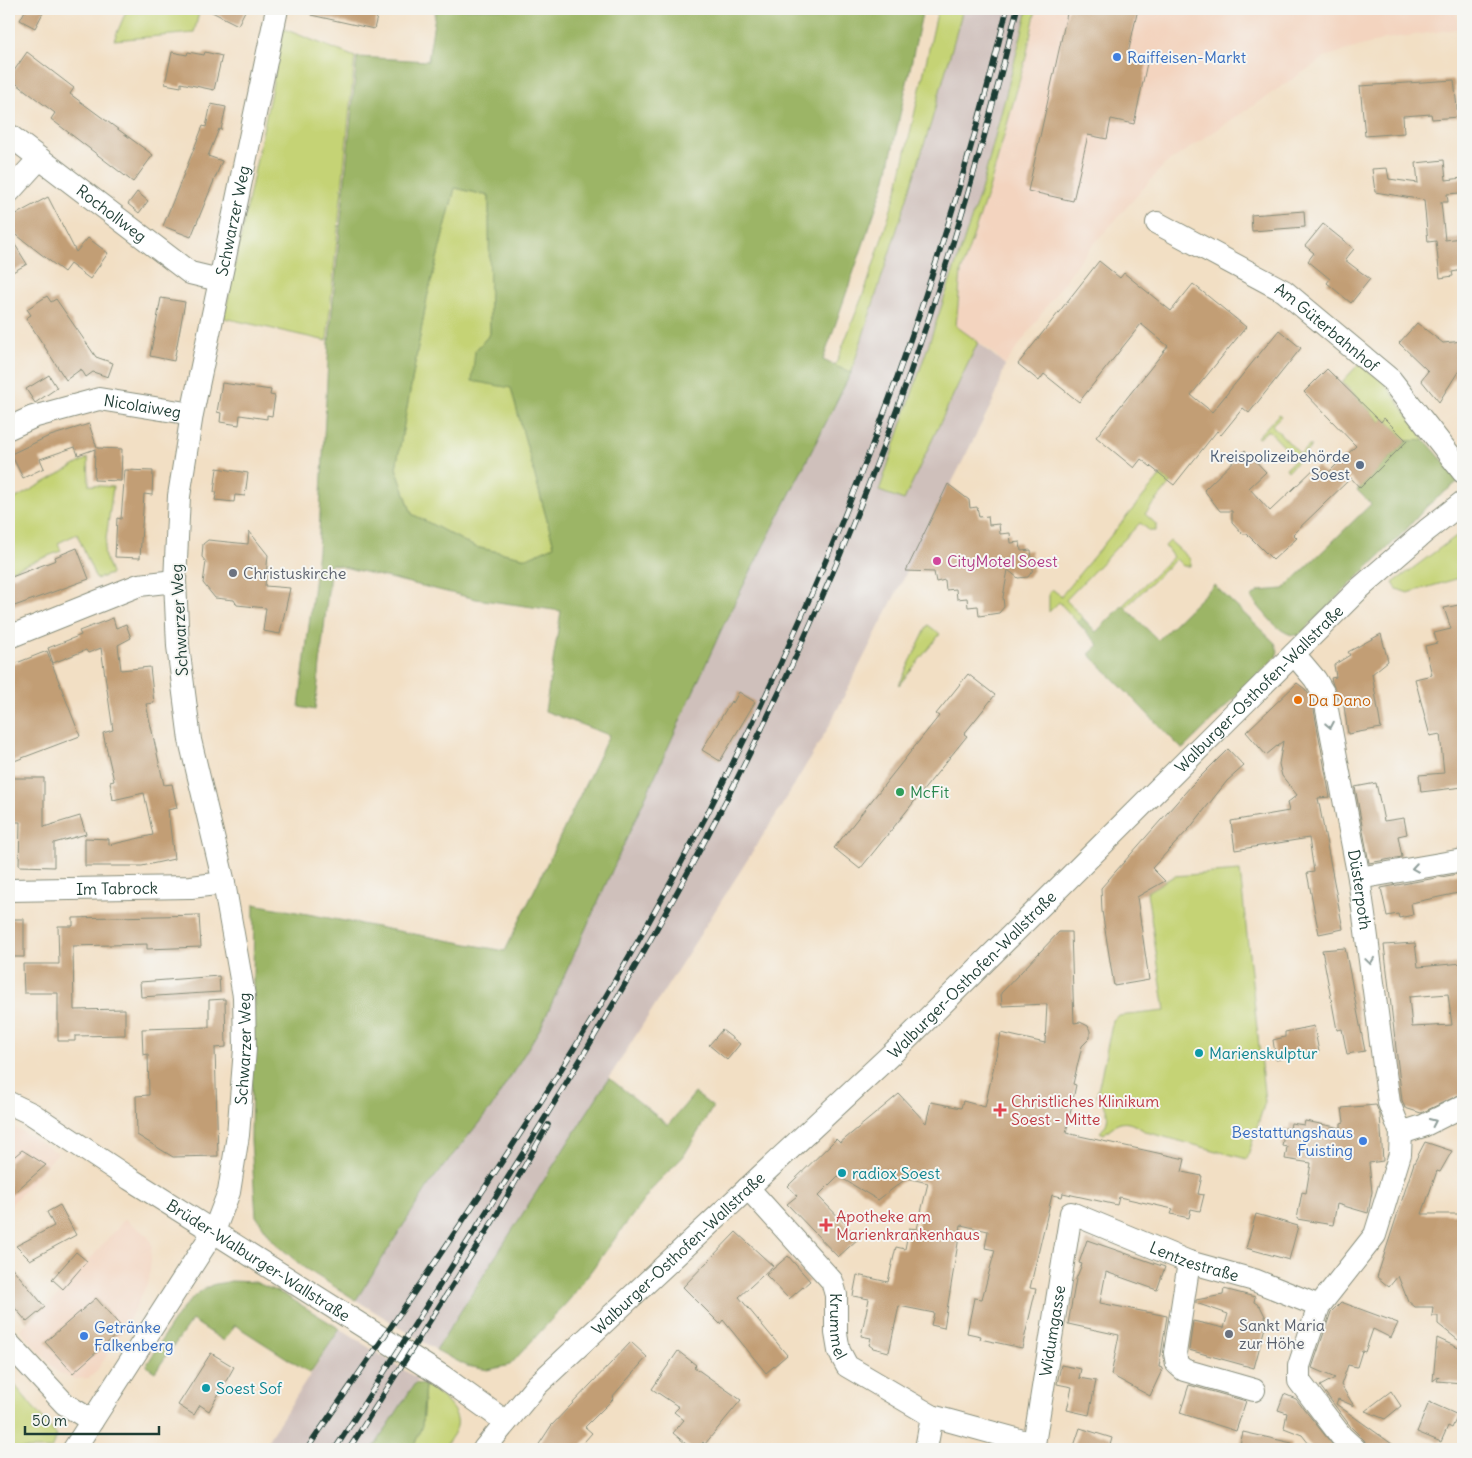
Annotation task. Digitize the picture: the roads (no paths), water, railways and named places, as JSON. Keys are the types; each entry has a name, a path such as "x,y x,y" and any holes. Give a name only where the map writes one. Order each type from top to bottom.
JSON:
{"street":[{"name":"Schwarzer Weg","path":"74,1449 214,1231 229,1192 237,1145 244,1049 244,996 224,883 190,740 178,646 175,581 179,496 192,414 276,9"},
{"name":"Rochollweg","path":"9,135 38,159 190,273 219,280"},
{"path":"9,192 38,159"},
{"name":"Am Güterbahnhof","path":"1157,223 1284,291 1391,380 1463,472"},
{"name":"Nicolaiweg","path":"9,428 33,417 99,398 192,414"},
{"name":"Walburger-Osthofen-Wallstraße","path":"484,1449 552,1371 898,1048 1360,588 1427,530 1463,502"},
{"path":"9,637 139,585 175,581"},
{"name":"Düsterpoth","path":"1294,654 1316,678 1324,694 1359,878 1389,1103 1401,1133"},
{"path":"1359,878 1463,860"},
{"name":"Im Tabrock","path":"9,890 191,887 224,883"},
{"name":"Brüder-Walburger-Wallstraße","path":"9,1103 32,1114 130,1179 442,1376 506,1422"},
{"path":"1355,1449 1341,1436 1299,1380 1298,1366 1319,1306 1375,1235 1400,1154 1401,1133 1423,1126 1463,1106"},
{"name":"Krummel","path":"748,1188 832,1282 836,1295 836,1333 839,1351 847,1366 932,1416 1035,1447"},
{"name":"Lentzestraße","path":"1071,1213 1189,1262 1254,1280 1319,1306"},
{"name":"Widumgasse","path":"1035,1447 1071,1213"},
{"path":"1189,1262 1177,1335 1175,1353 1177,1364 1184,1370 1254,1390"},
{"path":"9,1344 65,1404 92,1421"},
{"path":"926,1449 932,1416"}],"railway":[{"path":"307,1449 460,1225 571,1054 672,880 734,761 791,640 844,518 892,393 935,266 973,138 1007,9"},
{"path":"335,1449 536,1133 632,972 678,891 770,713 856,517 894,418 929,317 961,215 991,112 1017,9"},
{"path":"349,1449 493,1221 548,1125"}],"place":[{"name":"Raiffeisen-Markt","path":"1117,57"},
{"name":"Kreispolizeibehörde Soest","path":"1360,465"},
{"name":"CityMotel Soest","path":"937,561"},
{"name":"Christuskirche","path":"233,573"},
{"name":"Da Dano","path":"1298,700"},
{"name":"McFit","path":"900,792"},
{"name":"Marienskulptur","path":"1199,1053"},
{"name":"Christliches Klinikum Soest - Mitte","path":"1000,1110"},
{"name":"Bestattungshaus Fuisting","path":"1363,1141"},
{"name":"radiox Soest","path":"842,1173"},
{"name":"Apotheke am Marienkrankenhaus","path":"826,1225"},
{"name":"Sankt Maria zur Höhe","path":"1229,1334"},
{"name":"Getränke Falkenberg","path":"84,1336"},
{"name":"Soest Sof","path":"206,1388"}]}
